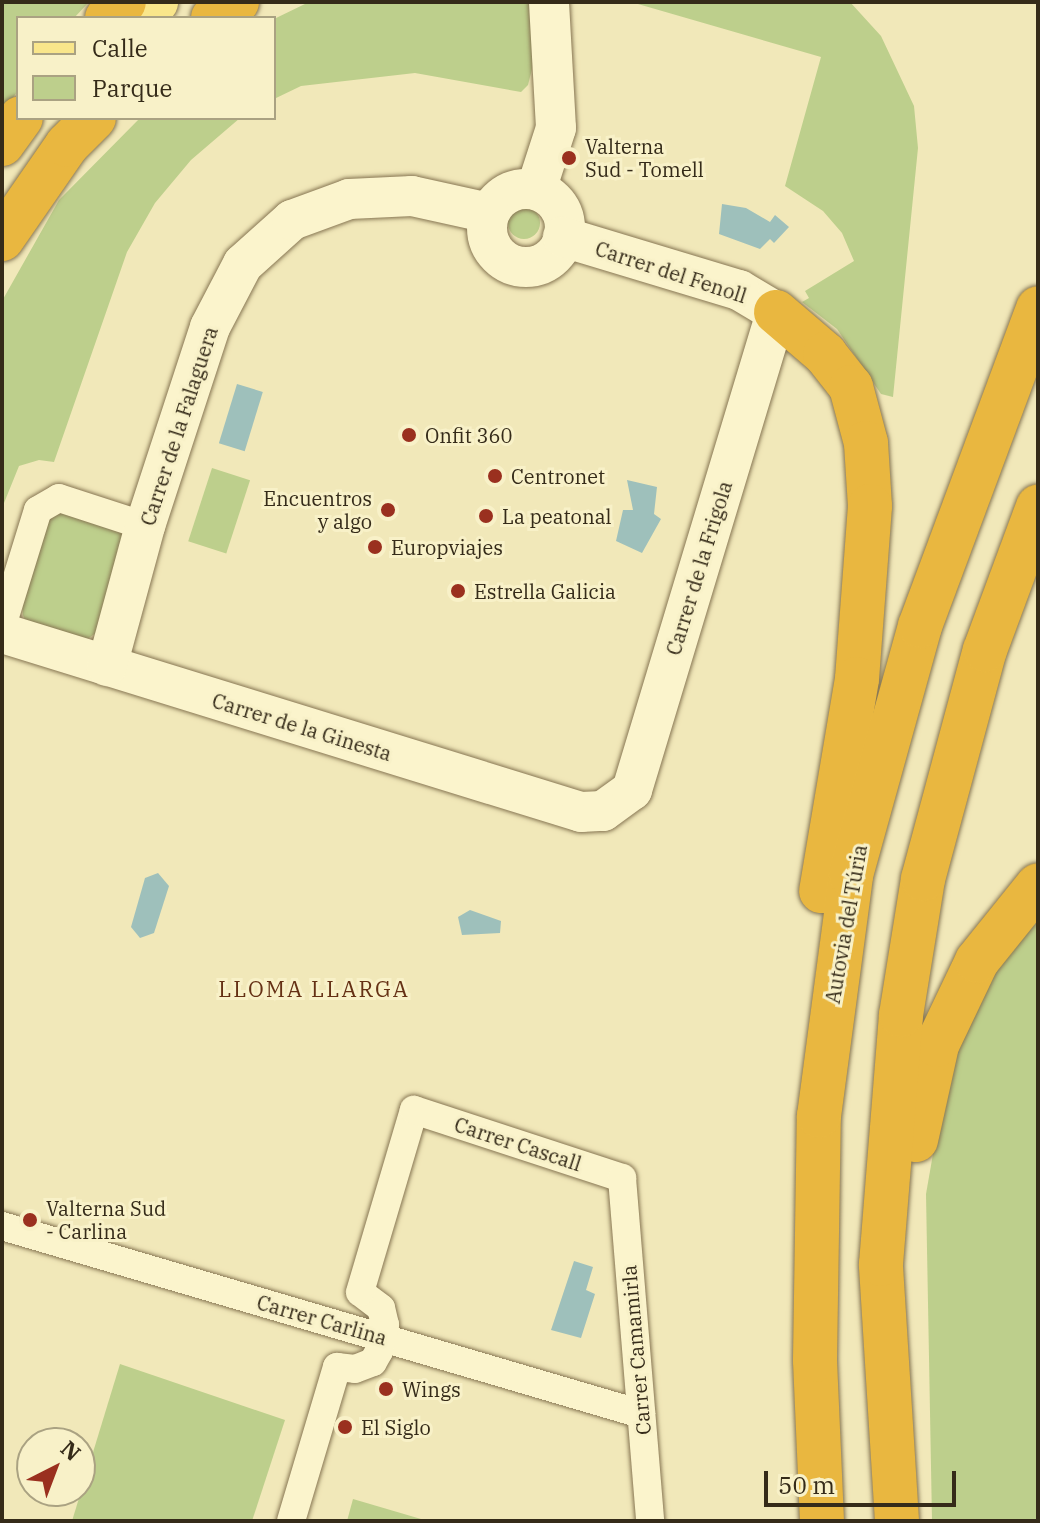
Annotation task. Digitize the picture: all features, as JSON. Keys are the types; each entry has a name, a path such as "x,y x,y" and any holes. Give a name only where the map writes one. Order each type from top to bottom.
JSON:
{"highway":[{"path":"109,16 124,2"},
{"path":"216,16 237,2"},
{"path":"2,146 20,120"},
{"path":"2,239 67,145 92,120"},
{"name":"Autovia del Túria","path":"822,1521 816,1220 829,1018 851,875 920,626 1038,308"},
{"path":"776,312 825,354 851,387 866,443 870,506 857,679 812,953 829,1018"},
{"path":"897,1521 881,1264 901,1015 923,879 985,650 1038,507"},
{"path":"881,1264 908,1205 918,1121 937,1045 977,961 1038,885"}],"main road":[{"path":"138,16 156,2"},
{"path":"2,146 29,120"}],"street":[{"path":"536,190 556,128 549,2"},
{"path":"536,190 558,206 563,237 543,263 517,266 504,261 488,239 489,213 508,192 536,190"},
{"name":"Carrer de la Falaguera","path":"107,666 145,526 210,327 243,264 292,220 349,199 412,196 489,213"},
{"name":"Carrer del Fenoll","path":"563,237 739,290 776,312"},
{"name":"Carrer de la Frigola","path":"603,811 632,790 776,312"},
{"path":"2,626 38,510 59,498 145,526"},
{"name":"Carrer de la Ginesta","path":"2,633 581,812 603,811"},
{"name":"Carrer Cascall","path":"383,1337 381,1308 360,1292 414,1110 622,1178"},
{"name":"Carrer Camamirla","path":"622,1178 650,1521"},
{"name":"Carrer Carlina","path":"2,1226 641,1414"},
{"path":"291,1521 337,1367 355,1369 373,1362 383,1337"}],"green space":[{"path":"2,2 89,2 76,16 16,16 16,94 2,112"},
{"path":"531,2 536,53 528,85 521,92 415,73 301,86 276,98 276,18 307,3"},
{"path":"631,2 850,2 881,36 914,106 918,148 893,397 881,394 837,329 802,302 809,298 805,291 854,261 842,233 823,211 785,186 821,57"},
{"path":"138,120 238,120 191,160 155,203 127,252 54,462 39,460 19,466 2,508 2,301 59,200"},
{"path":"524,207 535,212 540,223 535,234 524,239 513,234 508,223 513,212"},
{"path":"212,468 250,480 226,554 188,541"},
{"path":"59,510 117,524 125,535 100,630 86,640 26,622 23,615 22,600 46,522"},
{"path":"1038,912 1038,1521 932,1521 926,1194 951,1051 989,965"},
{"path":"120,1364 285,1420 252,1521 72,1521 76,1507 96,1507 96,1442"},
{"path":"353,1499 421,1519 347,1521"}],"water":[{"path":"722,204 746,208 770,222 775,215 789,227 774,243 770,239 760,249 719,234"},
{"path":"237,384 263,392 245,451 219,443"},
{"path":"627,480 657,487 654,514 661,519 642,553 616,541 623,510 633,510"},
{"path":"158,873 169,886 154,933 140,938 131,927 145,878"},
{"path":"470,910 501,921 500,933 462,935 458,917"},
{"path":"574,1261 593,1267 586,1290 595,1294 581,1338 551,1330"}],"place":[{"name":"Valterna Sud - Tomell","path":"569,158"},
{"name":"Onfit 360","path":"409,435"},
{"name":"Centronet","path":"495,476"},
{"name":"Encuentros y algo","path":"388,510"},
{"name":"La peatonal","path":"486,516"},
{"name":"Europviajes","path":"375,547"},
{"name":"Estrella Galicia","path":"458,591"},
{"name":"Valterna Sud - Carlina","path":"30,1220"},
{"name":"Wings","path":"386,1389"},
{"name":"El Siglo","path":"345,1427"}],"district":[{"name":"LLOMA LLARGA","path":"314,989"}]}
